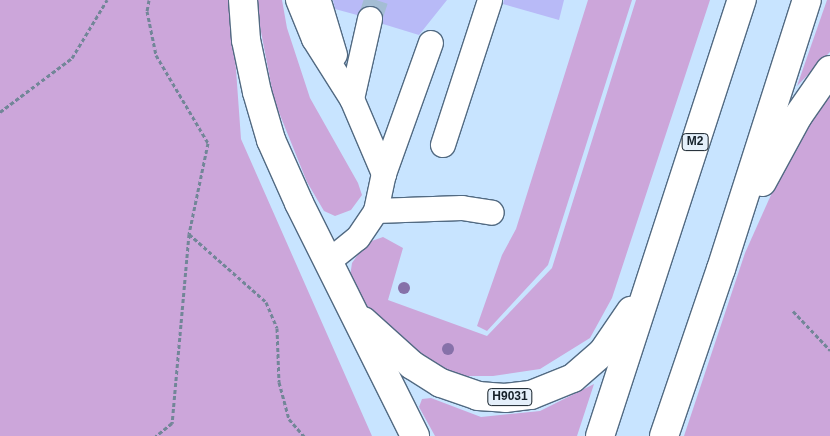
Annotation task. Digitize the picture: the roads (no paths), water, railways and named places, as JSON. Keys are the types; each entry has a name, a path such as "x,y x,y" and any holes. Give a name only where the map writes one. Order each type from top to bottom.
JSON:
{"highway":[{"name":"Н9031","path":"243,0 248,49 257,92 271,140 351,310 415,436"},
{"name":"М2","path":"600,436 742,0"},
{"path":"664,436 721,269 807,0"},
{"path":"721,269 769,168 798,116 830,70"},
{"name":"Н9031","path":"351,310 412,365 441,383 478,396 505,398 531,395 573,378 603,352 649,285"}],"lane":[{"path":"298,0 314,39 352,99"},
{"path":"443,145 490,0"},
{"path":"320,4 328,34 352,99 384,174"},
{"path":"352,99 370,19"},
{"path":"328,262 358,238 376,211 384,174 431,43"},
{"path":"376,211 462,208 492,213"}],"tunnel":[{"path":"370,19 376,0"}]}
